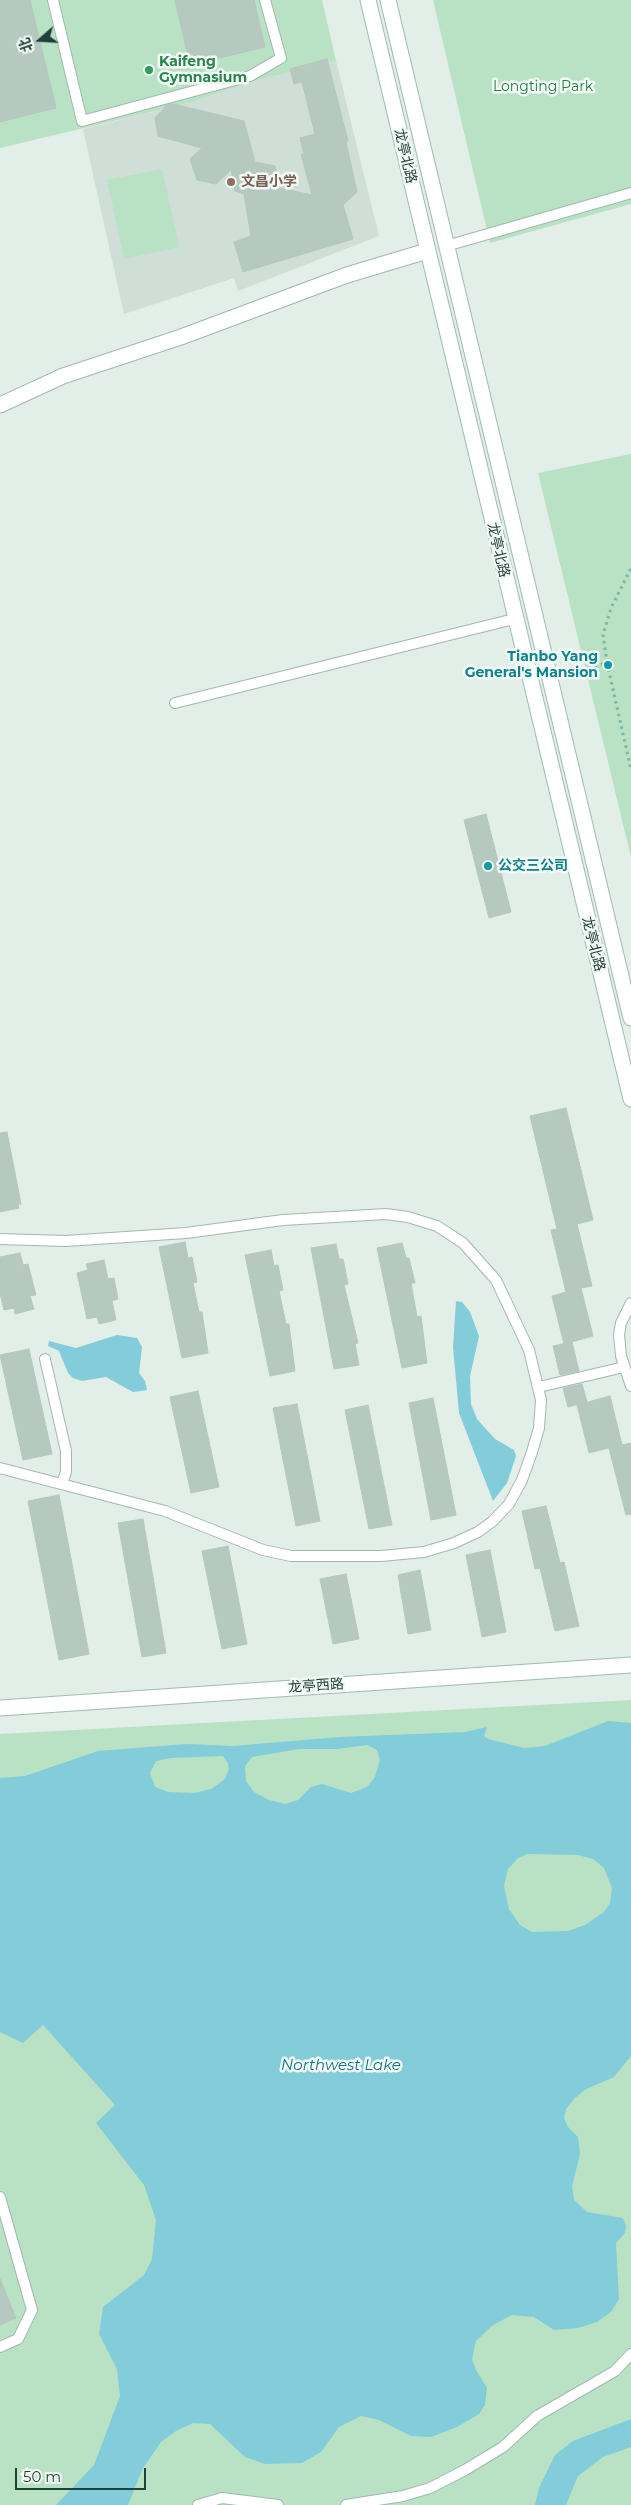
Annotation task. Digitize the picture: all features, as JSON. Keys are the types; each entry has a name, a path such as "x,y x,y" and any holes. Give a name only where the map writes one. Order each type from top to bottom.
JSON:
{"main road":[{"name":"龙亭北路","path":"368,0 514,619 631,1099"},
{"name":"龙亭北路","path":"388,0 548,678 631,1018"},
{"path":"0,405 62,376 182,337 348,275 427,251"},
{"name":"龙亭西路","path":"0,1708 631,1665"}],"lane":[{"path":"53,0 82,121 250,76 281,58 265,0"},
{"path":"446,246 631,193"},
{"path":"176,703 514,619"},
{"path":"0,1240 66,1242 186,1233 283,1220 386,1214 408,1216 437,1226 463,1243 496,1280 530,1350 542,1400 539,1428 522,1480 509,1504 493,1521 478,1532 454,1543 424,1552 352,1557 291,1556 263,1550 165,1511 0,1468"},
{"path":"631,1303 621,1323 620,1335 624,1366 631,1386"},
{"path":"45,1358 66,1451 66,1472 62,1483"},
{"path":"539,1387 624,1366"},
{"path":"0,2197 32,2310 18,2339 0,2348"},
{"path":"346,2505 403,2496 430,2488 466,2470 503,2447 537,2416 614,2371 631,2354"},
{"path":"198,2505 222,2498 278,2505"}],"path":[{"path":"631,568 611,608 603,635 607,663 631,769"},
{"path":"548,678 607,663"}],"shaded area":[{"name":"文昌小学","path":"336,61 379,236 238,291 234,278 124,314 83,129 189,103 258,80"}],"green space":[{"name":"Kaifeng Gymnasium","path":"0,0 322,0 336,61 258,80 189,103 0,148"},
{"name":"Longting Park","path":"433,0 631,0 631,204 490,243"},
{"path":"162,169 179,247 124,259 107,180"},
{"name":"Tianbo Yang General's Mansion","path":"631,454 631,857 538,473"},
{"name":"Northwest Lake","path":"631,1700 631,2505 0,2505 0,1734"}],"water":[{"path":"456,1301 462,1302 470,1312 479,1336 470,1376 471,1404 477,1419 495,1439 514,1450 516,1456 507,1483 493,1501 459,1413 453,1347"},
{"path":"117,1335 137,1338 142,1347 139,1373 145,1381 147,1390 133,1392 106,1377 82,1381 73,1378 68,1373 59,1351 48,1346 49,1341 76,1348"},
{"name":"Northwest Lake","path":"608,1721 631,1723 631,2056 614,2077 586,2089 575,2098 566,2109 564,2118 568,2127 578,2137 579,2144 580,2154 572,2186 574,2200 587,2212 623,2218 626,2226 625,2233 616,2243 619,2299 611,2312 597,2322 578,2328 554,2330 534,2317 512,2315 493,2325 476,2341 472,2359 476,2370 487,2388 485,2405 479,2414 457,2427 431,2437 411,2436 379,2420 361,2416 339,2427 321,2452 302,2463 265,2464 245,2457 210,2424 193,2423 176,2431 161,2442 143,2468 128,2505 56,2505 94,2465 120,2396 117,2369 99,2334 103,2307 144,2275 152,2259 156,2220 144,2185 96,2123 115,2105 43,2025 23,2043 0,2032 0,1778 25,1776 98,1751 186,1744 233,1746 340,1737 465,1732 487,1727 484,1736 488,1739 524,1748 545,1746","holes":["367,1745 377,1750 380,1760 375,1777 367,1787 351,1793 322,1784 311,1787 298,1800 285,1804 269,1800 254,1792 246,1781 245,1766 252,1757 299,1749 338,1749","223,1756 228,1763 229,1769 225,1779 211,1789 194,1793 168,1792 155,1787 150,1773 156,1761 171,1758","527,1854 578,1855 593,1859 604,1868 612,1888 610,1903 604,1912 585,1925 568,1931 532,1932 520,1925 509,1909 504,1886 508,1869 518,1858"]},
{"path":"631,2419 631,2447 603,2457 578,2476 566,2505 535,2505 539,2488 555,2455 573,2441"}],"building":[{"path":"0,0 30,0 56,108 0,122"},
{"path":"175,0 254,0 265,47 190,65"},
{"path":"327,59 348,141 346,142 357,192 343,205 353,239 243,272 234,242 251,236 244,194 235,191 231,170 216,184 197,180 190,159 202,148 158,136 155,118 167,105 173,104 244,121 255,162 275,166 280,188 312,195 301,154 304,154 300,138 315,134 302,82 294,84 290,69"},
{"name":"公交三公司","path":"486,814 511,912 489,918 464,820"},
{"path":"566,1108 593,1220 577,1224 592,1286 581,1288 593,1336 564,1344 552,1296 566,1292 551,1230 557,1229 530,1116"},
{"path":"7,1132 21,1204 18,1204 19,1208 0,1212 0,1133"},
{"path":"185,1242 188,1258 192,1257 197,1282 193,1283 199,1312 202,1312 208,1353 182,1358 159,1247"},
{"path":"402,1243 406,1258 409,1258 415,1283 411,1283 417,1317 421,1316 427,1363 402,1368 377,1248"},
{"path":"336,1244 339,1259 343,1259 348,1284 344,1285 358,1343 355,1344 359,1365 334,1369 311,1248"},
{"path":"271,1250 274,1266 278,1265 283,1290 279,1291 286,1324 289,1324 295,1371 270,1376 245,1255"},
{"path":"20,1253 23,1265 28,1264 36,1295 30,1296 34,1309 15,1314 14,1308 4,1310 0,1293 0,1257"},
{"path":"104,1260 108,1279 114,1278 118,1299 112,1301 116,1320 99,1324 97,1317 87,1319 77,1273 88,1270 86,1264"},
{"path":"572,1342 579,1371 560,1375 553,1346"},
{"path":"29,1349 52,1454 23,1460 0,1355"},
{"path":"582,1384 587,1402 568,1407 563,1388"},
{"path":"198,1391 219,1487 191,1493 170,1397"},
{"path":"610,1396 622,1445 631,1443 631,1514 626,1515 609,1448 589,1453 577,1405"},
{"path":"433,1398 456,1515 431,1520 409,1403"},
{"path":"297,1404 320,1521 296,1526 273,1408"},
{"path":"368,1405 392,1525 369,1529 345,1410"},
{"path":"59,1495 89,1654 59,1660 28,1501"},
{"path":"546,1506 560,1563 564,1562 579,1626 555,1631 540,1568 535,1569 522,1511"},
{"path":"143,1519 166,1653 142,1657 118,1523"},
{"path":"228,1546 247,1644 222,1649 202,1551"},
{"path":"490,1550 506,1632 482,1637 466,1555"},
{"path":"420,1570 431,1630 408,1634 398,1575"},
{"path":"346,1574 359,1639 333,1644 320,1579"},
{"path":"0,2279 16,2318 0,2325"}],"place":[{"name":"Kaifeng Gymnasium","path":"149,70"},
{"name":"文昌小学","path":"231,182"},
{"name":"Tianbo Yang General's Mansion","path":"608,665"},
{"name":"公交三公司","path":"488,866"}]}
